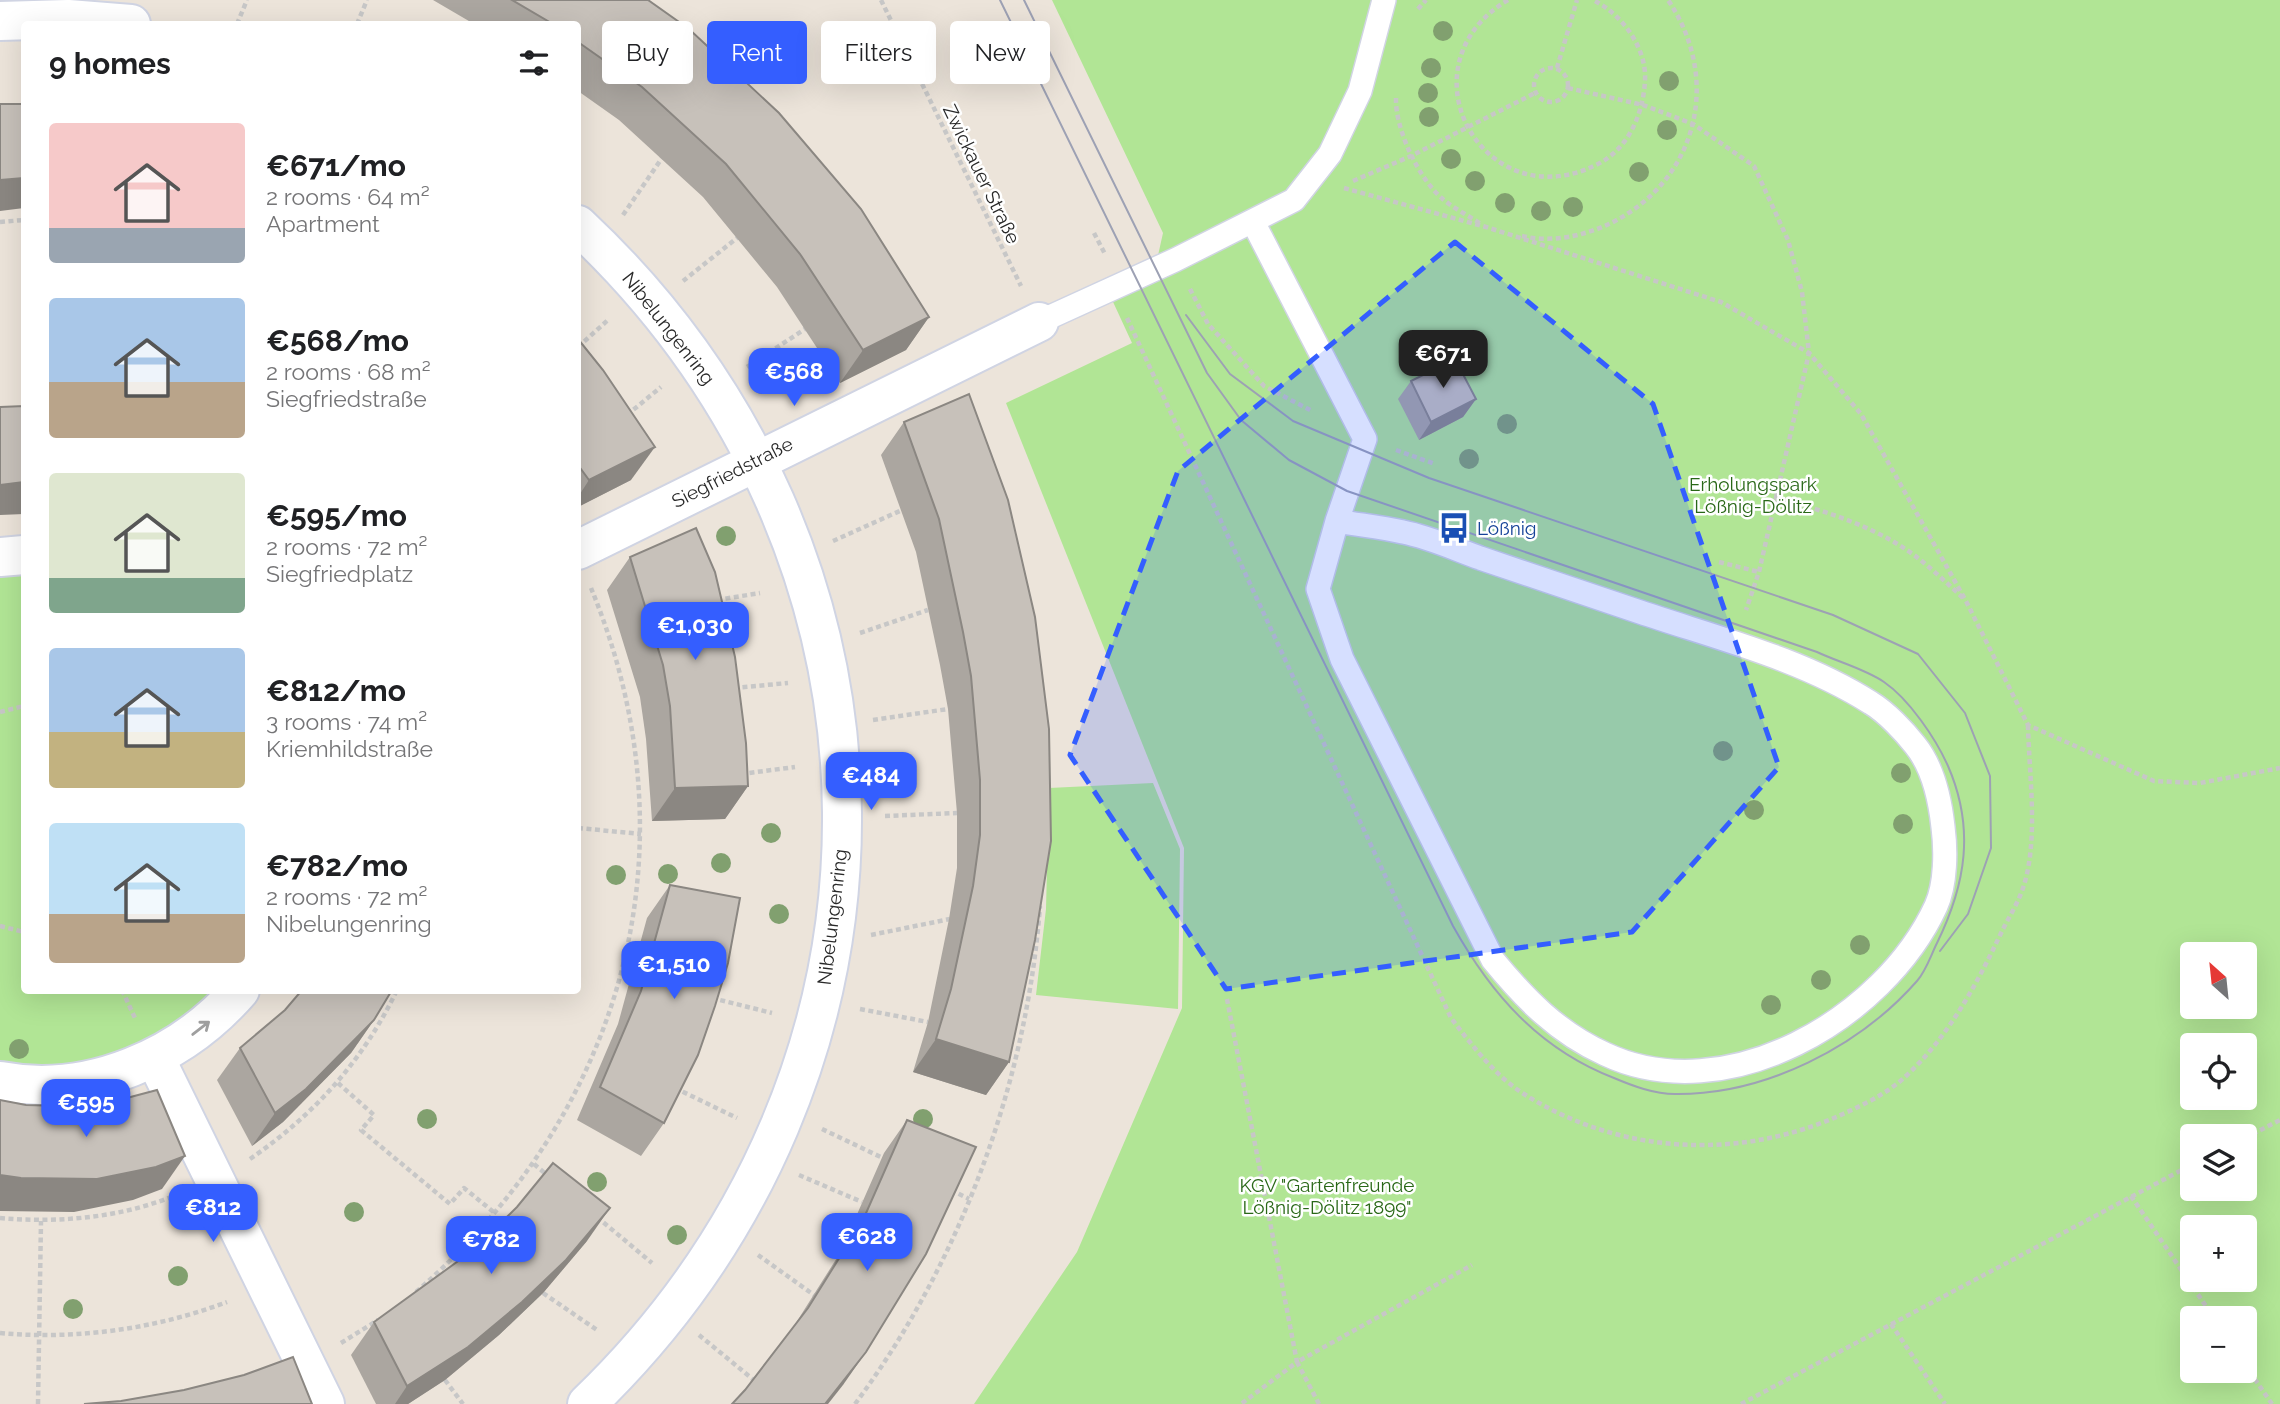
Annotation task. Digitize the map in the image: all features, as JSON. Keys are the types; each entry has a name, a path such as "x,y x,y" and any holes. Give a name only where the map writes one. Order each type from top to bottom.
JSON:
{"street":[{"path":"0,21 68,10 118,21"},
{"name":"Nibelungenring","path":"587,1404 635,1356 679,1303 727,1232 776,1136 818,1012 832,943 840,880 842,817 838,743 826,662 802,570 756,459 706,373 654,304 590,236"},
{"name":"Siegfriedstraße","path":"583,565 756,459 1039,322"},
{"path":"0,558 21,555"},
{"path":"0,1081 43,1084 80,1081 155,1058 202,1028 236,994"},
{"path":"155,1058 325,1404"}],"lane":[{"path":"1039,322 1175,260 1294,200 1331,154 1360,91 1384,0"},
{"path":"1253,222 1365,439 1336,521 1318,589 1342,659 1493,960 1525,999 1561,1030 1607,1056 1659,1069 1725,1069 1780,1052 1827,1028 1866,999 1904,961 1937,903 1945,848 1940,794 1917,746 1874,705 1815,673 1734,644 1406,532 1336,521"}],"path":[{"path":"238,21 247,0"},
{"path":"359,21 366,0"},
{"name":"Zwickauer Straße","path":"881,0 1039,322"},
{"path":"1416,11 1426,0"},
{"path":"1508,0 1489,12 1468,36 1457,66 1457,98 1466,128 1486,154 1514,171 1546,178 1579,173 1608,159 1630,135 1643,104 1645,76 1639,49 1625,24 1604,5 1593,0"},
{"path":"1557,68 1577,0"},
{"path":"1340,187 1537,239 1589,233 1636,210 1672,172 1693,124 1698,98 1697,71 1682,21 1668,0"},
{"path":"1545,68 1557,68 1564,74 1568,89 1555,101 1544,101 1535,93 1535,75 1545,68"},
{"path":"1568,89 1643,104 1693,124 1754,166 1788,240 1802,292 1809,353 1759,572 1734,644"},
{"path":"1411,156 1535,93"},
{"path":"1114,288 1451,1018 1484,1059 1522,1093 1569,1119 1619,1136 1672,1145 1722,1146 1774,1138 1826,1122 1872,1101 1905,1077 1969,998 2022,889 2031,855 2028,725 1966,601 1861,414 1809,353 1721,302 1486,227 1442,199 1411,156 1396,108 1396,96"},
{"path":"590,236 662,158"},
{"path":"0,222 21,220"},
{"path":"654,304 737,238"},
{"path":"1175,260 1208,324 1264,386 1365,439"},
{"path":"623,419 706,373 805,330"},
{"path":"1774,497 1824,511 1874,533 1912,554 1966,601"},
{"path":"705,603 802,570 902,510"},
{"path":"1719,562 1759,572"},
{"path":"408,1299 454,1259 496,1214 534,1164 579,1088 612,1007 632,921 641,834 635,736 613,641 583,565"},
{"path":"725,689 826,662 928,610"},
{"path":"0,712 21,707"},
{"path":"736,775 948,709"},
{"path":"2028,725 2154,781 2200,783 2280,768"},
{"path":"842,817 957,813"},
{"path":"581,828 641,834"},
{"path":"855,1404 904,1329 939,1265 969,1199 994,1132 1029,994 1041,900"},
{"path":"832,943 950,919"},
{"path":"0,926 21,931"},
{"path":"124,994 136,1020"},
{"path":"0,1217 41,1221 100,1216 159,1202 214,1179 281,1138 338,1083 381,1024 395,994"},
{"path":"705,996 818,1012 928,1022"},
{"path":"1227,999 1297,1362 1319,1404"},
{"path":"338,1083 374,1115 361,1130 430,1188 450,1204 464,1188 496,1214"},
{"path":"675,1088 776,1136 862,1202"},
{"path":"2257,1132 2280,1120"},
{"path":"776,1136 896,1164"},
{"path":"534,1164 555,1181"},
{"path":"1741,1404 2180,1171"},
{"path":"944,1187 969,1199"},
{"path":"2131,1196 2206,1306"},
{"path":"595,1216 755,1381"},
{"path":"38,1404 41,1221"},
{"path":"727,1232 814,1295"},
{"path":"1241,1404 1297,1362 1472,1265"},
{"path":"0,1334 39,1337 119,1330 195,1314 267,1287"},
{"path":"543,1293 635,1356"},
{"path":"305,1364 388,1312"},
{"path":"1891,1324 1945,1404"},
{"path":"445,1380 463,1404"},
{"path":"2257,1382 2272,1404"}],"highlighted area":[{"path":"1455,242 1653,404 1779,767 1632,932 1226,989 1070,755 1178,471"}],"green space":[{"name":"Erholungspark Lößnig-Dölitz","path":"1052,0 2280,0 2280,1404 974,1404 1077,1252 1182,1008 1184,848 1006,403 1132,343 1108,291 1155,269 1163,233"},
{"path":"21,574 21,994 219,994 184,1024 91,1064 0,1066 0,577"},
{"path":"1153,783 1180,849 1178,1009 1036,995 1046,909 1049,788"}],"building":[{"path":"512,0 648,0 678,21 602,21 602,59 581,44 581,21 548,21"},
{"path":"693,33 707,46 707,84 748,84 779,113 861,209 929,317 863,350 800,254 726,164 638,84 693,84"},
{"path":"0,104 21,104 21,178 0,180"},
{"path":"581,343 603,370 655,447 589,480 581,469"},
{"path":"1455,359 1476,399 1431,422 1411,381"},
{"path":"969,394 1008,500 1035,617 1049,729 1051,841 1035,940 1009,1062 936,1039 951,989 973,886 980,835 980,780 971,676 963,632 939,519 904,422"},
{"path":"21,406 21,482 0,485 0,407"},
{"path":"696,528 715,572 735,657 746,743 748,786 675,788 670,706 663,665 630,557"},
{"path":"670,885 740,898 728,963 715,1006 698,1055 664,1123 600,1087 641,991"},
{"path":"299,994 390,994 374,1020 306,1089 275,1113 240,1048 285,1010"},
{"path":"157,1090 185,1156 156,1167 97,1179 21,1178 0,1175 0,1100 26,1105 63,1106 108,1103"},
{"path":"907,1120 976,1147 926,1254 866,1352 825,1404 732,1404 808,1308 863,1220"},
{"path":"553,1163 610,1208 566,1260 522,1302 468,1347 407,1386 374,1322 472,1251 517,1207"},
{"path":"293,1357 312,1404 84,1404 121,1401 184,1390 244,1375"}],"tram line":[{"path":"1000,0 1453,926 1501,996 1540,1035 1587,1066 1636,1087 1675,1094 1743,1086 1808,1063 1839,1046 1894,1005 1917,981 1928,963 1955,899 1964,856 1962,812 1948,766 1929,732 1903,698 1877,677 1817,652 1347,491 1289,460 1241,420 1207,373 1024,0"},
{"path":"1186,315 1230,374 1293,421 1429,478 1833,615 1918,654 1965,713 1990,776 1991,848 1968,914 1940,951"}],"place":[{"name":"Lößnig","path":"1454,528"}],"park label":[{"name":"KGV \"Gartenfreunde Lößnig-Dölitz 1899\"","path":"1327,1196"}]}
